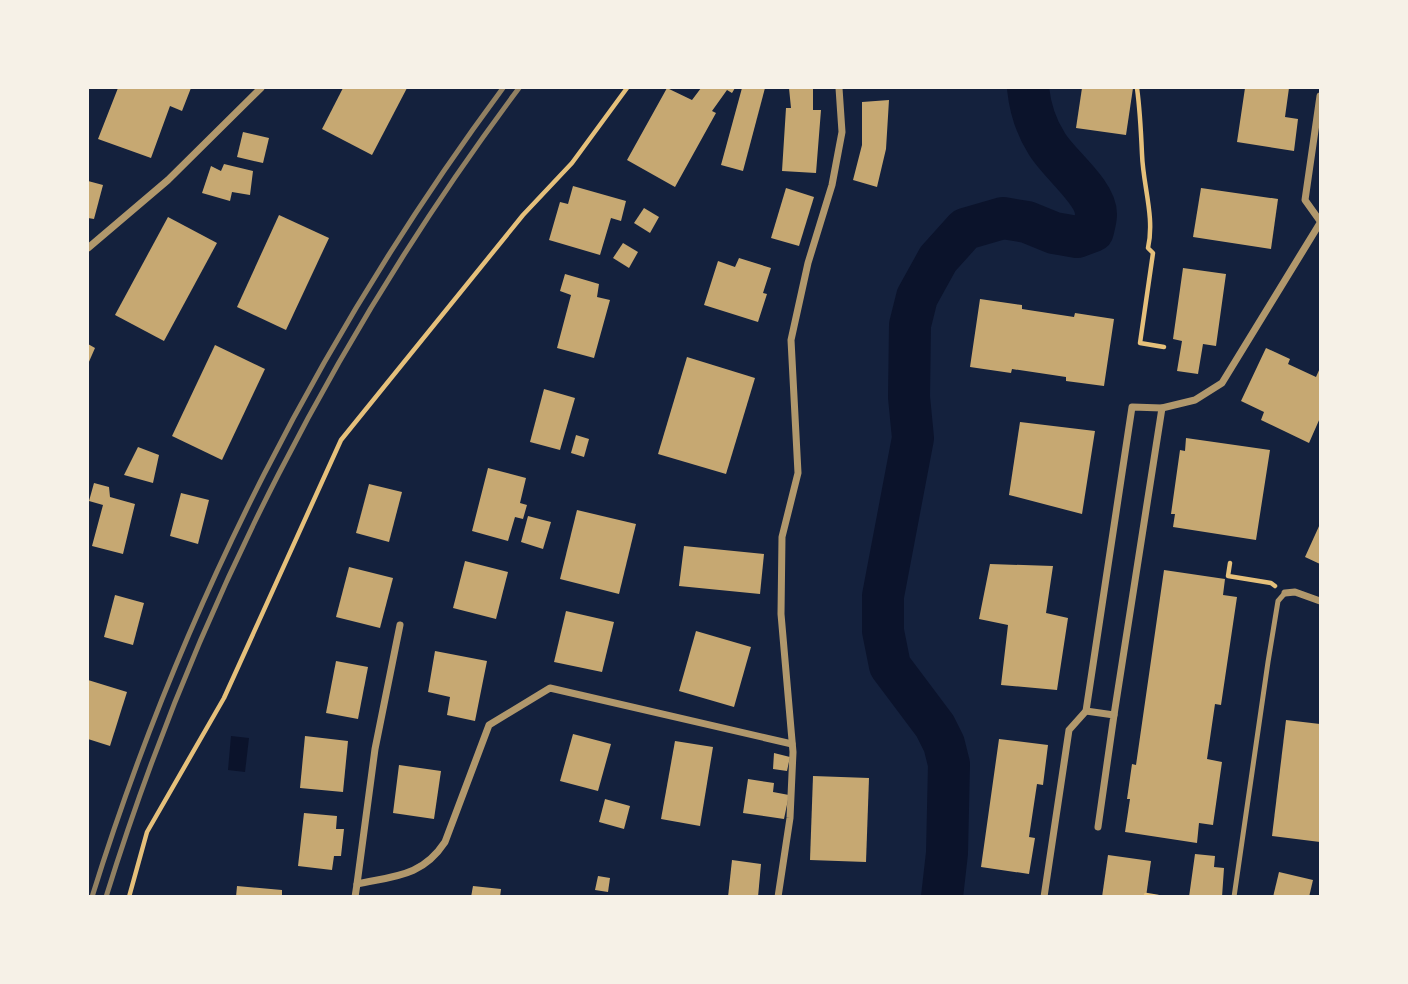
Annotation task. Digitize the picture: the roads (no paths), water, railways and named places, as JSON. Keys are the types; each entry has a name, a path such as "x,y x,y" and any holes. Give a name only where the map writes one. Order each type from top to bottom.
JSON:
{"street":[{"path":"88,248 168,180 261,88"},
{"path":"778,897 790,818 792,744 781,614 782,537 798,473 791,340 808,263 832,185 842,132 839,88"},
{"path":"1044,897 1069,730 1086,711 1132,407 1161,408 1195,400 1223,383 1321,222 1305,200 1321,96"},
{"path":"1098,827 1161,408"},
{"path":"1285,593 1295,592 1321,601"},
{"path":"355,897 375,749 400,625"},
{"path":"357,884 414,872 435,858 445,842 489,725 550,688 792,744"},
{"path":"1086,711 1114,715"}],"lane":[{"path":"1234,897 1278,601 1285,593"}],"water":[{"path":"231,736 249,738 245,772 228,770"}],"waterway":[{"path":"942,897 947,853 949,764 944,744 935,726 890,666 883,631 883,596 913,438 909,397 910,325 917,297 938,259 965,229 1003,218 1077,237 1093,231 1096,216 1094,205 1084,187 1043,137 1034,117 1028,88"}],"railway":[{"path":"92,897 128,789 169,682 214,578 264,475 318,374 376,276 437,181 503,88"},
{"path":"106,897 142,789 183,682 278,474 391,276 453,180 519,88"}]}
